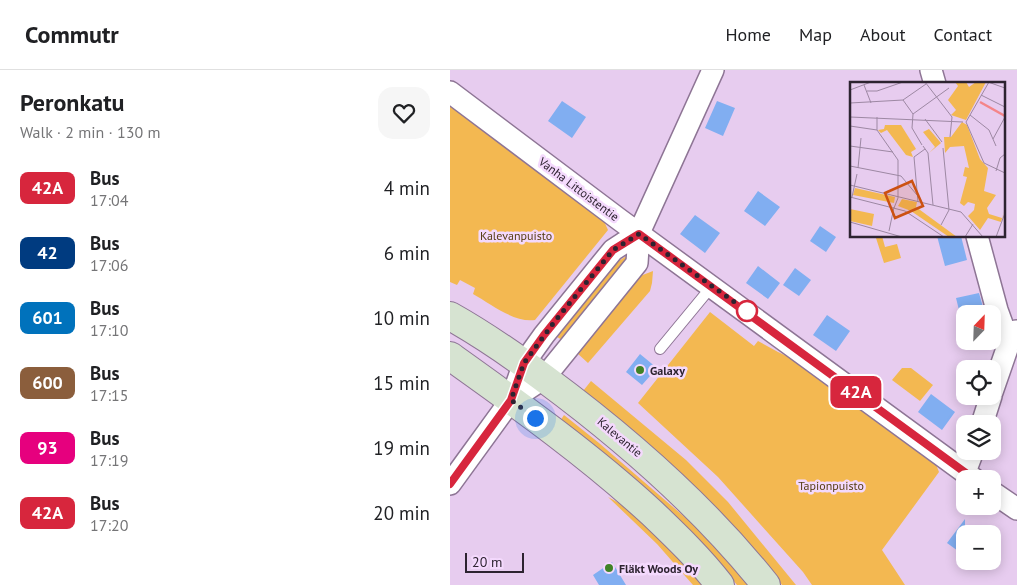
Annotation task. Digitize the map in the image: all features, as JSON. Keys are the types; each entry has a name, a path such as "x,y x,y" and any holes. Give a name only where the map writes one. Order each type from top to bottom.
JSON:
{"main road":[{"name":"Kalevantie","path":"450,316 498,344 580,404 643,456 695,506 745,559 766,585"},
{"path":"450,356 547,426 618,482 676,536 720,585"}],"street":[{"path":"450,484 534,371 637,263 639,234 713,70"},
{"name":"Vanha Littoistentie","path":"450,92 639,234 963,470"},
{"path":"978,238 997,310 1013,336 1001,368"},
{"path":"1001,498 1017,509"}],"lane":[{"path":"660,349 712,286"}],"green space":[{"name":"Kalevanpuisto","path":"450,104 602,217 608,230 535,320 519,319 511,316 473,294 475,288 460,280 457,285 450,282"},
{"path":"876,238 883,238 885,247 897,244 901,258 884,263"},
{"path":"628,255 632,255 564,341 557,337 614,264"},
{"path":"653,271 650,291 588,363 577,353 635,278"},
{"name":"Tapionpuisto","path":"710,312 754,346 758,341 797,361 935,462 939,472 882,550 905,585 812,585 803,572 718,477 638,403"},
{"path":"902,368 911,368 933,385 920,401 892,380"},
{"path":"591,381 686,460 728,502 796,585 782,585 754,550 583,391"},
{"path":"564,415 717,545 753,585 737,585 681,521 560,421"},
{"path":"608,497 621,504 646,525 671,549 703,585 693,585 657,544"}],"building":[{"path":"562,101 586,117 572,138 548,121"},
{"path":"717,101 735,108 723,136 705,128"},
{"path":"758,191 780,207 765,226 744,211"},
{"path":"695,215 720,233 705,253 680,234"},
{"path":"820,226 836,237 826,252 810,241"},
{"path":"938,238 962,238 967,260 945,266"},
{"path":"758,266 780,283 768,299 746,283"},
{"path":"795,268 811,280 799,296 783,285"},
{"path":"979,293 982,305 958,305 956,298"},
{"path":"827,315 850,331 836,351 813,335"},
{"path":"640,354 657,368 642,385 626,372"},
{"path":"931,394 955,412 942,430 918,412"},
{"path":"956,531 956,550 947,543"},
{"name":"Fläkt Woods Oy","path":"612,562 626,585 599,585 593,575"}],"bus line":[{"name":"42A","path":"450,484 511,400 524,363 544,335 613,250 639,234 962,470"}],"place":[{"name":"Galaxy","path":"640,370"},
{"name":"Fläkt Woods Oy","path":"609,568"}],"route":[{"path":"535,418 511,400 524,363 555,321 613,250 639,234 747,311"}]}
